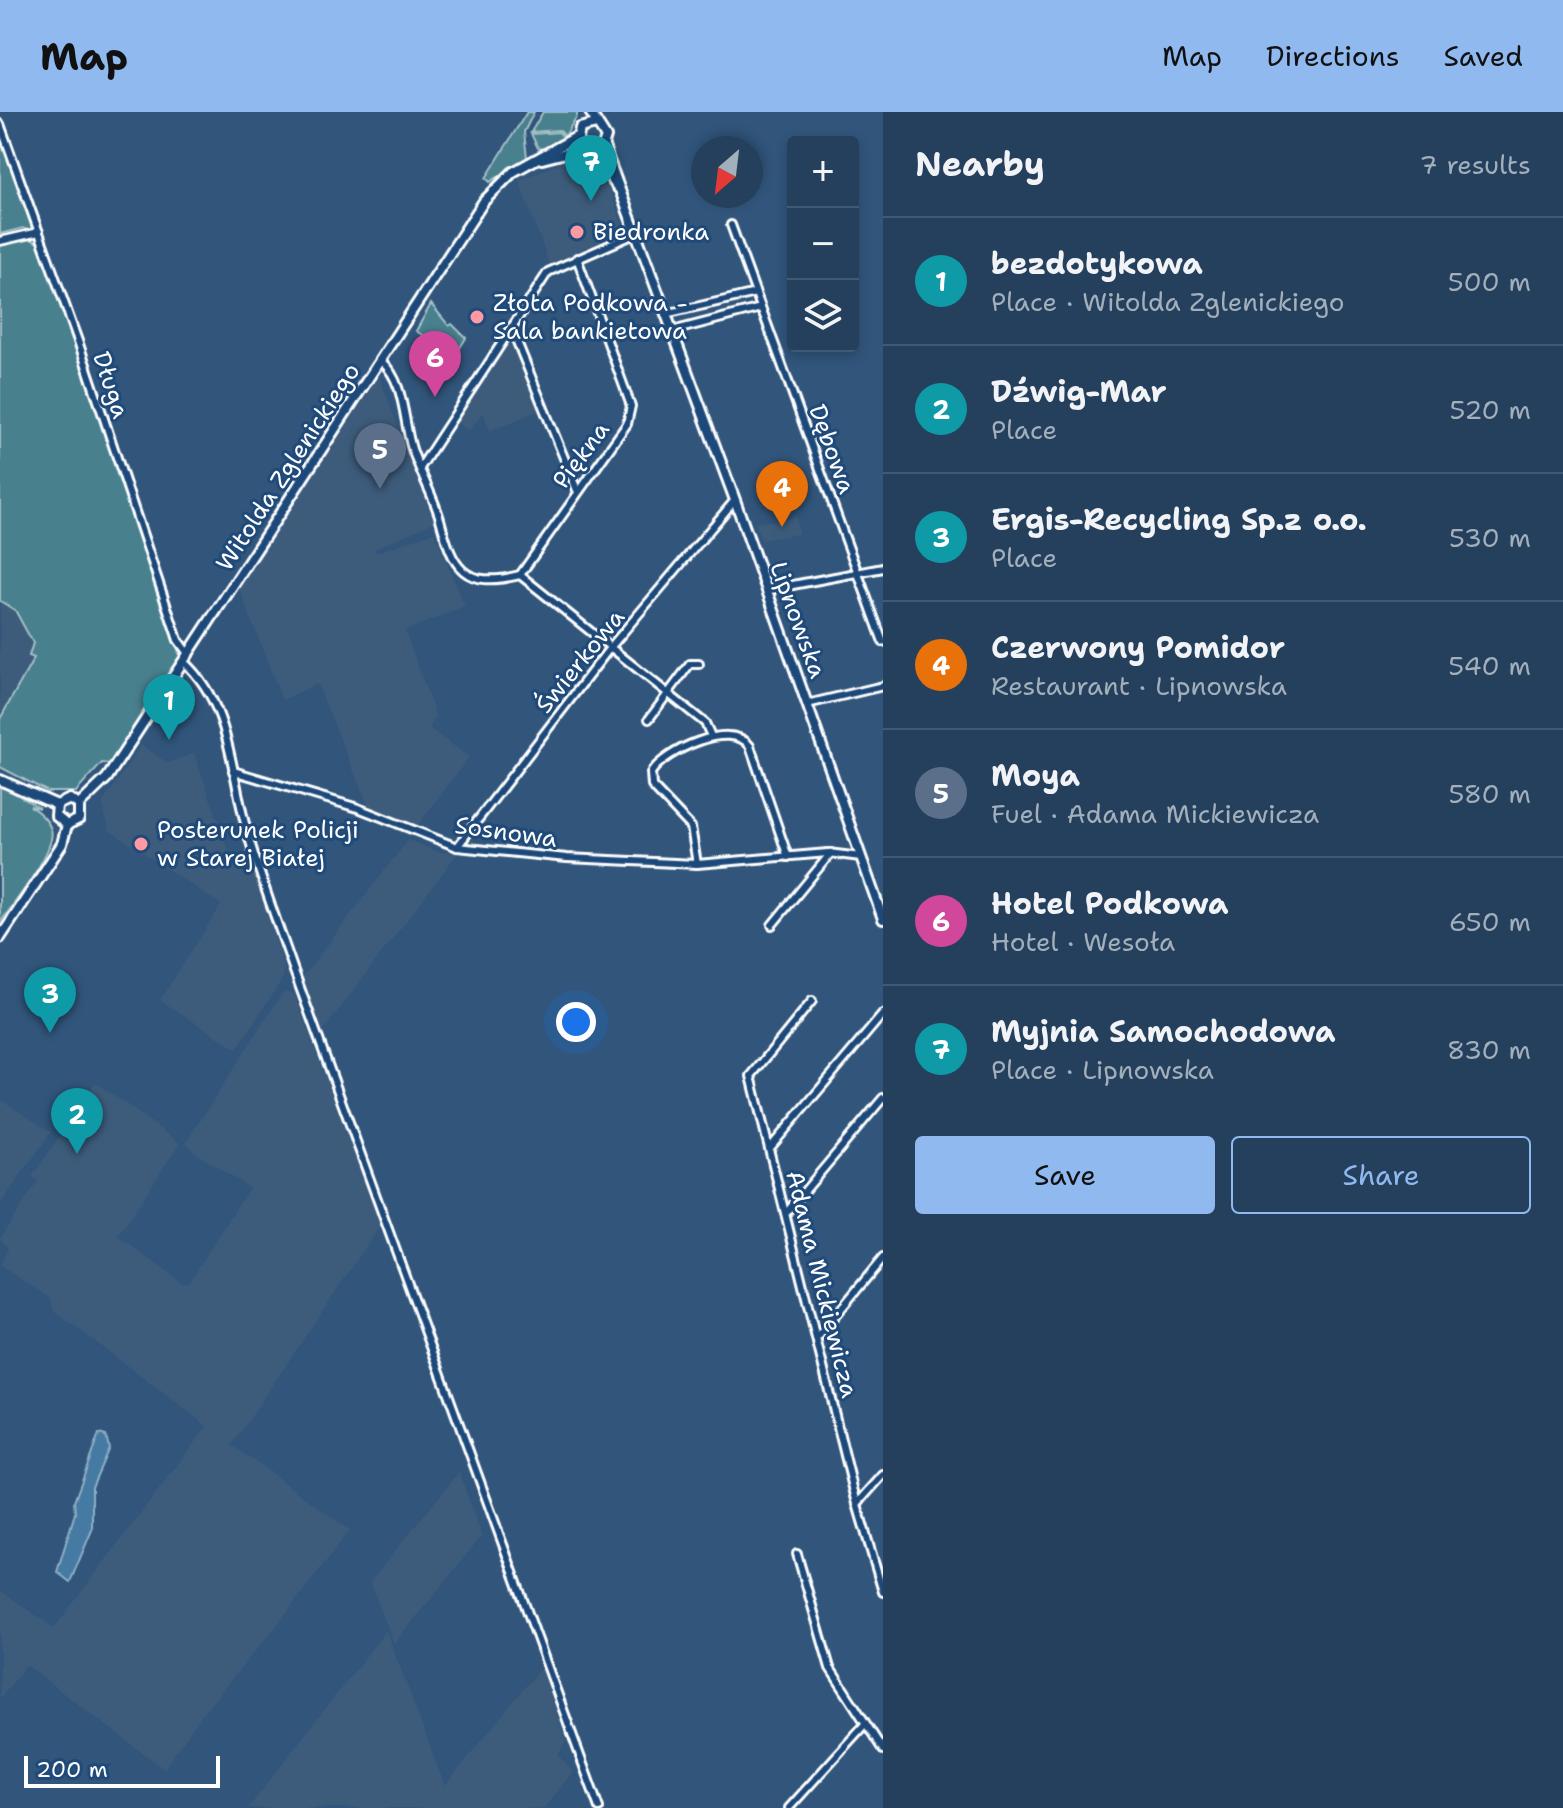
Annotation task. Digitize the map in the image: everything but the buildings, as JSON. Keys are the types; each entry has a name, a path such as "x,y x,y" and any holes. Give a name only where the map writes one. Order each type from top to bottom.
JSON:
{"main road":[{"path":"582,112 582,126 576,137 581,149 591,154 604,147 606,133 596,124 590,112"},
{"path":"582,126 596,124"},
{"name":"Witolda Zglenickiego","path":"79,805 107,778 382,362 487,196 513,172 576,137"},
{"name":"Lipnowska","path":"604,147 735,500 883,919"},
{"name":"Witolda Zglenickiego","path":"537,159 581,149"},
{"name":"Lipnowska","path":"591,154 625,200"},
{"path":"0,780 57,805 70,799 79,805 79,819 67,825 62,844 0,938"},
{"path":"57,805 58,819 67,825"}],"street":[{"name":"Długa","path":"0,124 186,658"},
{"name":"Dębowa","path":"731,225 883,642"},
{"path":"0,241 39,232"},
{"path":"420,468 548,272 637,233"},
{"name":"Piękna","path":"520,575 577,490 627,424 631,406 577,258"},
{"path":"665,314 756,293"},
{"path":"672,331 761,308"},
{"path":"511,327 577,490"},
{"path":"382,362 392,373 420,468 440,519 443,541 460,569 473,578 488,581 520,575 705,723 711,736"},
{"name":"Świerkowa","path":"457,847 609,649 735,500"},
{"path":"766,590 883,568"},
{"path":"186,658 204,685 229,737 233,771 248,834 294,971 599,1808"},
{"path":"649,719 690,664 699,664"},
{"path":"807,704 883,686"},
{"path":"697,864 691,827 652,786 651,773 660,760 711,736 726,734 740,736 750,746 788,857"},
{"name":"Sosnowa","path":"233,771 358,808 457,847 567,858 697,864 831,853 861,857"},
{"path":"772,925 831,853"},
{"name":"Adama Mickiewicza","path":"812,1001 751,1076 857,1504 883,1592"},
{"path":"770,1148 883,1014"},
{"path":"787,1212 883,1098"},
{"path":"816,1339 883,1258"},
{"path":"857,1504 883,1475"},
{"path":"797,1554 830,1668 883,1750"},
{"path":"789,1808 865,1724"}],"shaded area":[{"path":"573,158 597,169 607,184 625,231 549,264 519,180"},
{"path":"514,344 538,411 490,431 483,412 469,431 456,422 507,345"},
{"path":"379,376 434,522 374,549 375,553 434,532 465,606 405,631 436,717 429,728 469,757 416,828 369,808 317,684 282,700 239,588"},
{"path":"796,517 798,534 761,540 755,523"},
{"path":"0,600 16,609 50,667 0,755"},
{"path":"141,745 168,763 194,753 235,867 254,873 284,968 283,978 237,1049 160,1000 221,905 109,830 102,804"},
{"path":"408,840 436,851 457,854 323,1031 301,979"},
{"path":"283,992 294,993 380,1226 232,1445 350,1530 275,1628 203,1713 164,1769 26,1665 0,1699 0,1590 54,1628 207,1426 54,1311 50,1298 0,1266 8,1248 0,1238 38,1181 32,1177 95,1082 180,1143 118,1236 182,1283 190,1281 249,1188 194,1152 186,1142"},
{"path":"0,1099 51,1132 0,1205"},
{"path":"99,1434 106,1436 109,1448 92,1487 92,1530 70,1582 57,1572 75,1513 74,1502"},
{"path":"459,1472 482,1536 394,1644 370,1582"},
{"path":"386,1630 445,1786 541,1667 566,1741 558,1755 573,1772 544,1808 248,1808"}],"green space":[{"path":"527,112 534,112 524,132 527,158 490,182 486,178"},
{"path":"543,112 577,112 577,116 565,136 559,130 531,132"},
{"path":"559,132 564,138 548,149 538,148 531,134"},
{"path":"0,133 35,229 28,231 23,228 0,234"},
{"path":"29,238 41,245 180,656 110,764 102,763 76,792 48,792 0,767 0,719 34,658 29,656 33,643 15,610 0,601 0,245"},
{"path":"431,304 449,326 452,324 466,338 455,356 416,331"},
{"path":"0,785 40,808 30,806 47,822 51,838 41,863 0,923"}],"place":[{"name":"Myjnia Samochodowa","path":"591,201"},
{"name":"Biedronka","path":"577,232"},
{"name":"Złota Podkowa - Sala bankietowa","path":"477,317"},
{"name":"Hotel Podkowa","path":"435,397"},
{"name":"Moya","path":"380,489"},
{"name":"Czerwony Pomidor","path":"782,527"},
{"name":"bezdotykowa","path":"169,740"},
{"name":"Posterunek Policji w Starej Białej","path":"141,844"},
{"name":"Ergis-Recycling Sp.z o.o.","path":"50,1033"},
{"name":"Dźwig-Mar","path":"77,1154"}]}
